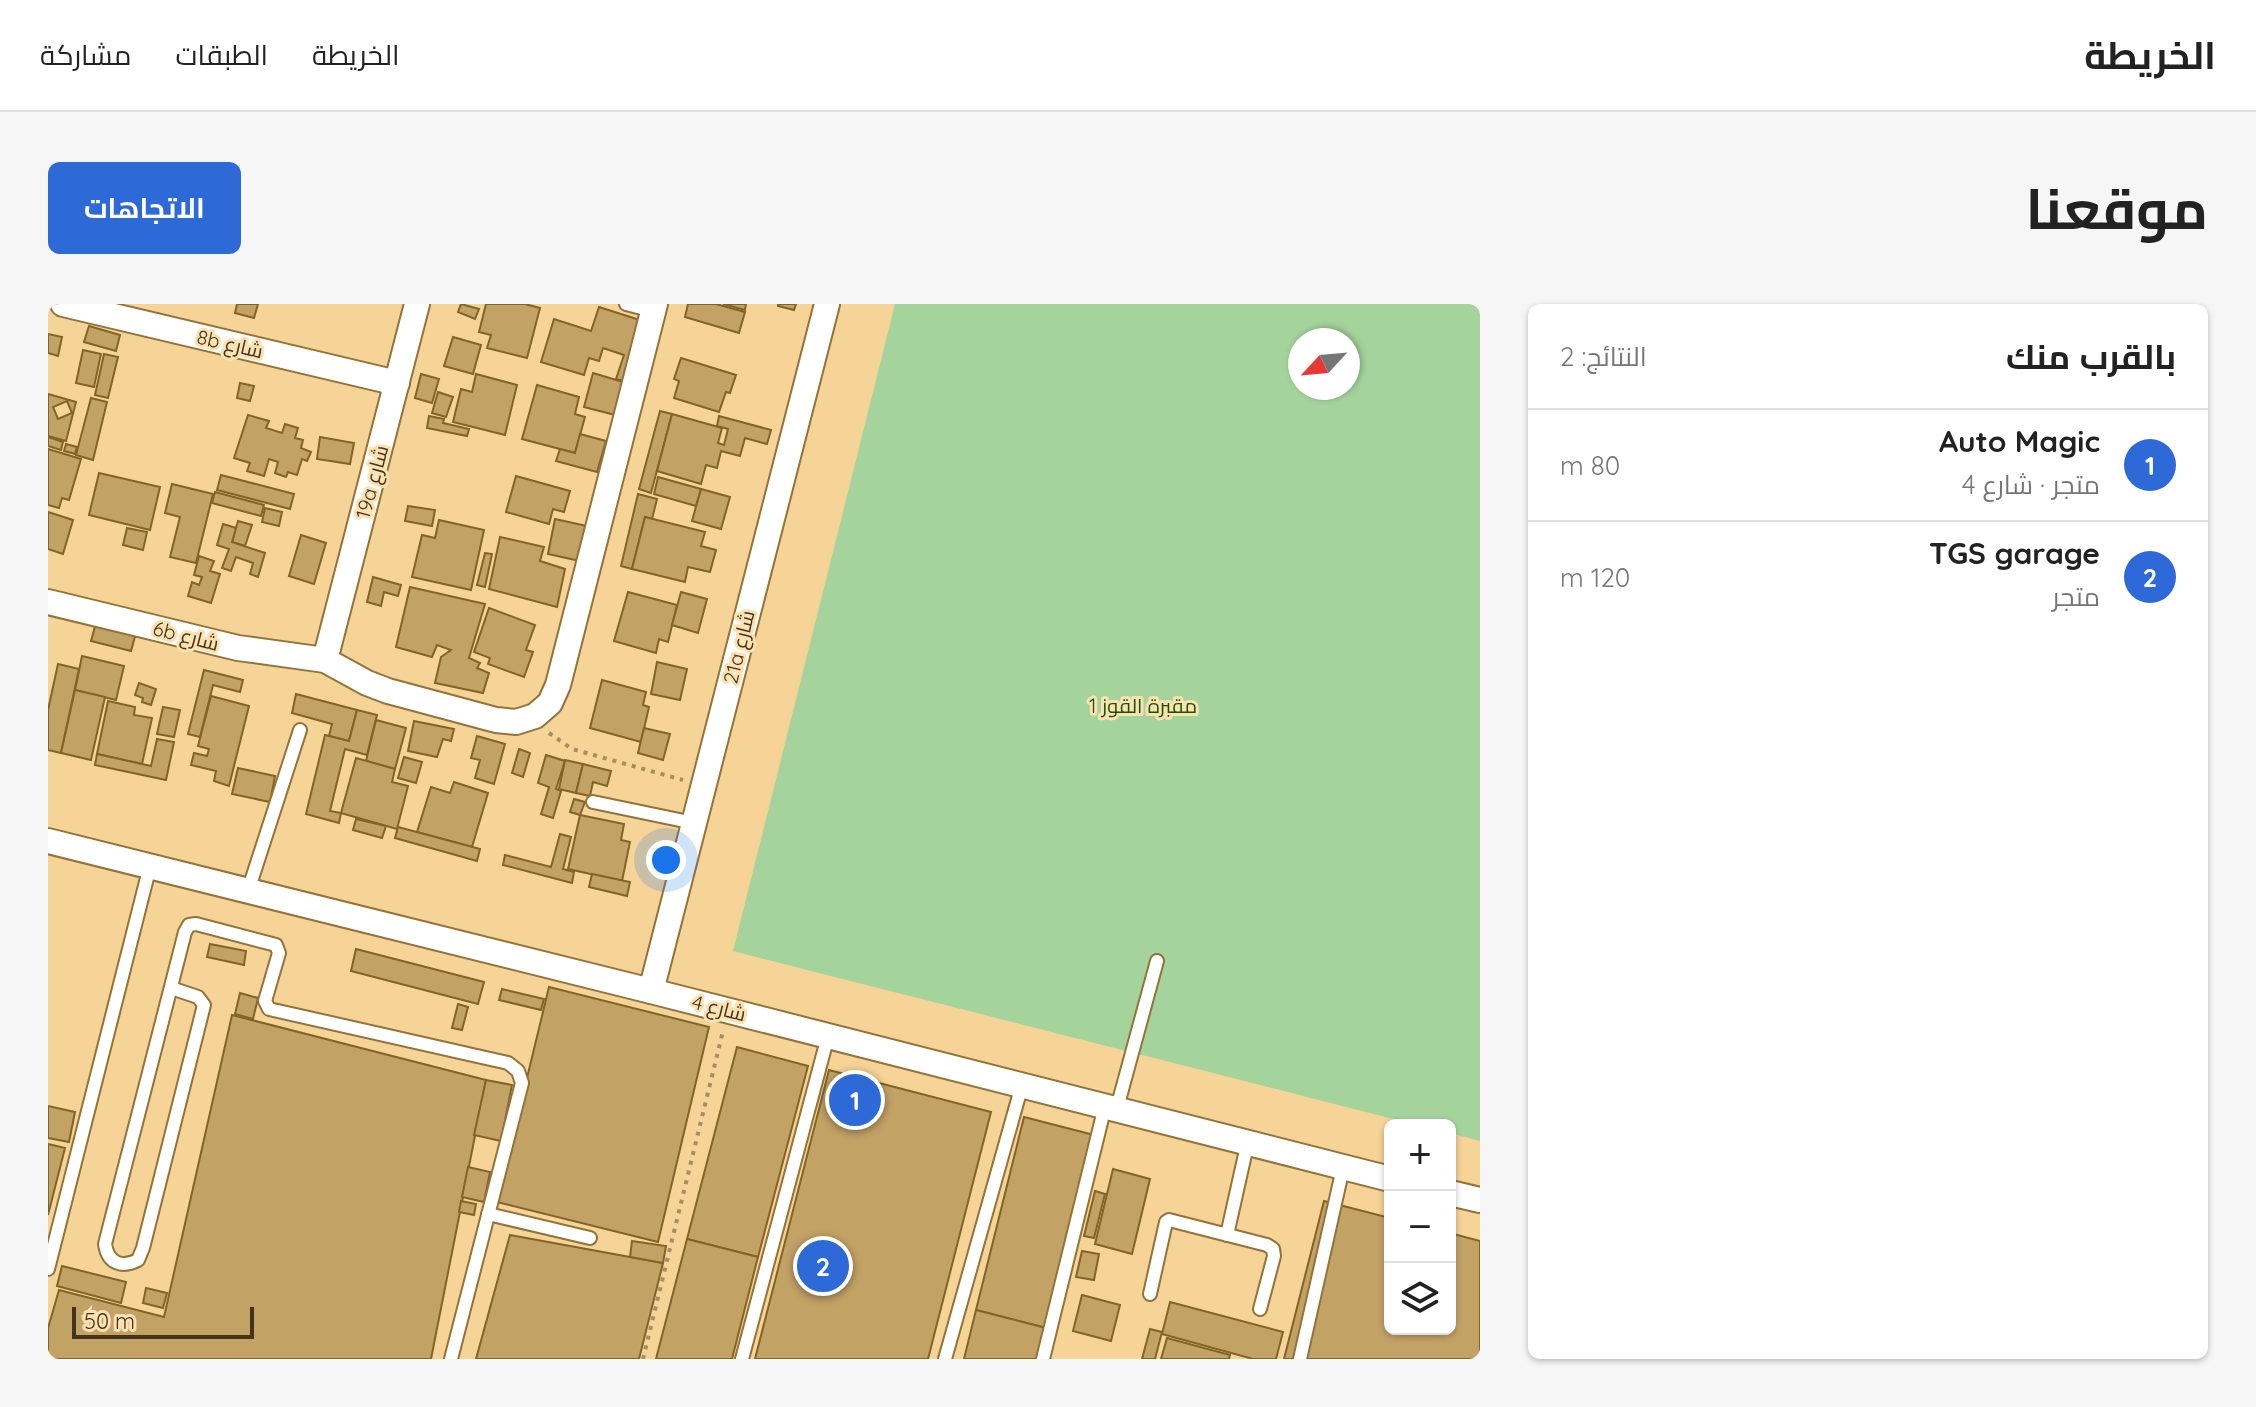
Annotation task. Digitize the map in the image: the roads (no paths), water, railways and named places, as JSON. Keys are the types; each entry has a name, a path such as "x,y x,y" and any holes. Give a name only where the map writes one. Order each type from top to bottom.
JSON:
{"street":[{"name":"8b شارع","path":"63,304 397,383"},
{"name":"19a شارع","path":"325,660 417,304"},
{"name":"21a شارع","path":"651,991 827,304"},
{"path":"325,660 388,691 516,722 535,716 550,703 558,685 654,307"},
{"name":"6b شارع","path":"48,602 238,648 325,660"},
{"name":"شارع 4","path":"48,841 1384,1178"},
{"path":"1456,1194 1480,1200"}],"lane":[{"path":"626,304 654,307"},
{"path":"248,891 300,730"},
{"path":"593,802 694,823"},
{"path":"48,1269 150,866"},
{"path":"171,988 201,999 203,1008 143,1248 138,1260 127,1265 115,1263 106,1254 105,1244 186,928 196,924 278,947 265,1001 269,1009 514,1066 522,1083 451,1359"},
{"path":"1043,1359 1111,1107 1157,961"},
{"path":"742,1359 828,1036"},
{"path":"945,1359 1022,1085"},
{"path":"1227,1235 1248,1141"},
{"path":"1300,1359 1343,1168"},
{"path":"488,1214 590,1238"},
{"path":"1150,1294 1167,1221 1273,1249 1274,1256 1260,1309"}],"place":[{"name":"Auto Magic","path":"855,1100"},
{"name":"TGS garage","path":"823,1266"}],"park label":[{"name":"مقبرة القوز 1","path":"1143,706"}]}
